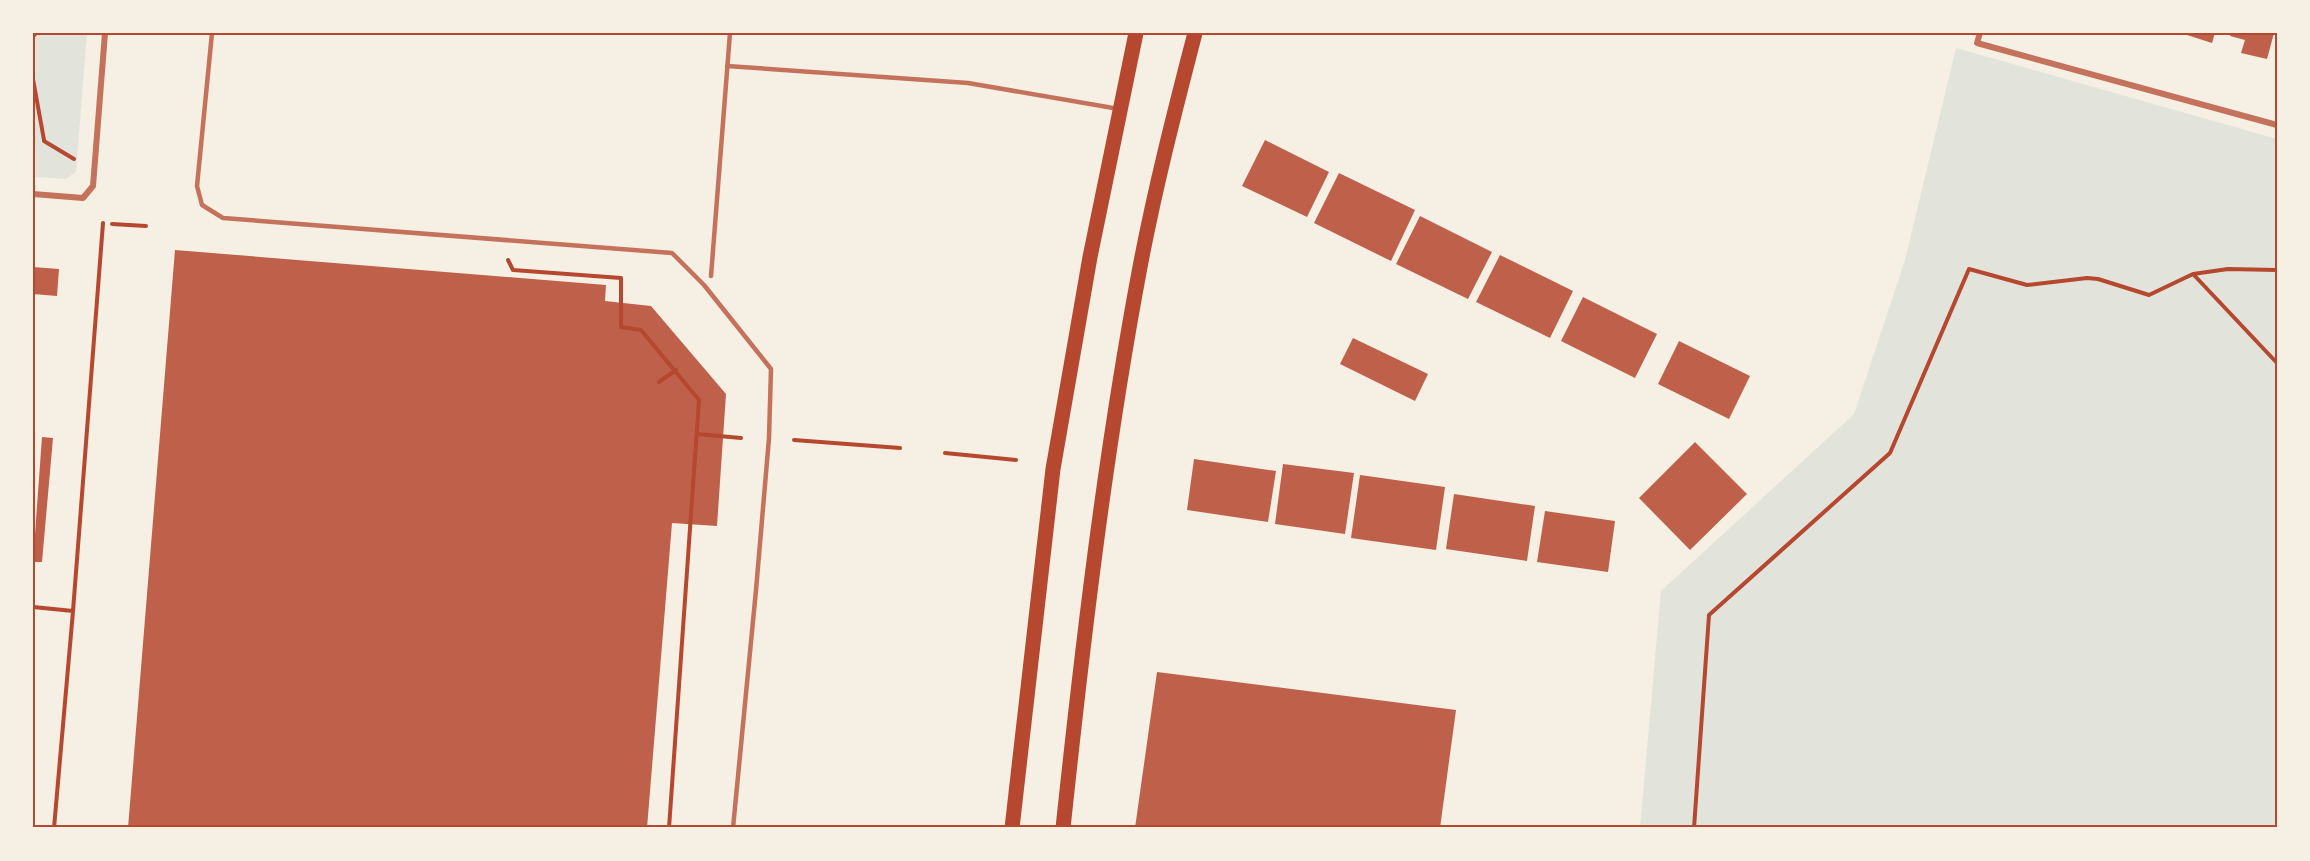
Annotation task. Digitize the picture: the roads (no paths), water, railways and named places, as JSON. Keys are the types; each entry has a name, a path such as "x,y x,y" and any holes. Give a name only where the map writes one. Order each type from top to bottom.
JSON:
{"main road":[{"path":"1012,828 1023,714 1053,469 1090,257 1136,33"},
{"path":"1063,828 1105,475 1140,266 1174,113 1195,33"}],"street":[{"path":"33,194 83,198 93,186 105,33"},
{"path":"1980,33 1977,43 2277,125"}],"lane":[{"path":"212,33 196,186 202,205 223,218 672,253 704,285 771,369 769,438 733,828"},
{"path":"711,276 730,33"},
{"path":"727,66 968,83 1119,109"}]}
